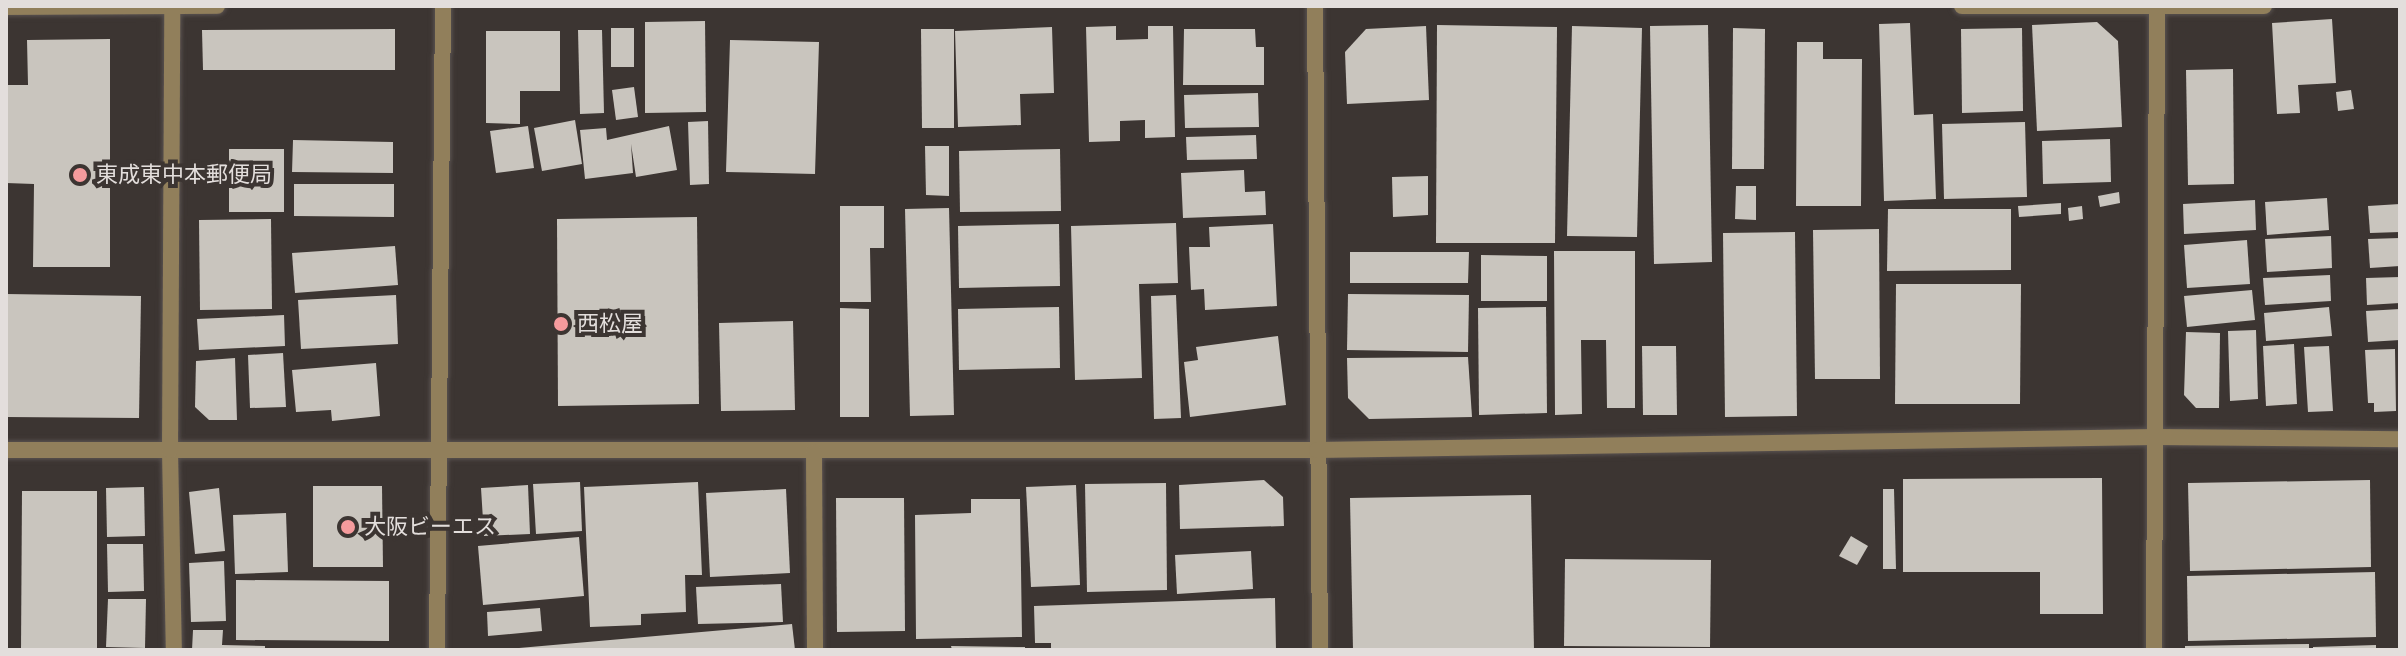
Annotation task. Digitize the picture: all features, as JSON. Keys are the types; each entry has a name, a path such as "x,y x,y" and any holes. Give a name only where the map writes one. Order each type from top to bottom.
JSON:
{"street":[{"path":"6,7 217,6"},
{"path":"437,650 443,6"},
{"path":"1315,6 1320,650"},
{"path":"1962,6 2264,6"},
{"path":"172,7 170,450 174,650"},
{"path":"2154,650 2157,7"},
{"path":"6,450 1317,450 2155,437 2400,439"},
{"path":"814,452 815,650"}],"building":[{"path":"2332,19 2336,83 2298,85 2300,113 2277,114 2272,23"},
{"path":"705,21 706,112 645,113 645,22"},
{"path":"2097,22 2118,41 2122,127 2037,131 2032,25"},
{"path":"1910,23 1914,115 1933,114 1936,199 1884,201 1879,24"},
{"path":"1437,25 1557,27 1555,243 1436,243"},
{"path":"1708,25 1712,262 1654,264 1650,26"},
{"path":"1116,26 1116,40 1148,39 1148,26 1173,26 1175,137 1145,138 1145,120 1120,121 1120,141 1089,142 1086,27"},
{"path":"1426,26 1429,100 1347,104 1345,52 1366,29"},
{"path":"1572,26 1642,28 1637,237 1567,236"},
{"path":"1052,27 1054,93 1020,94 1021,125 958,127 955,31"},
{"path":"611,28 634,28 634,67 611,67"},
{"path":"1733,28 1765,29 1764,169 1732,169"},
{"path":"2022,28 2023,111 1962,113 1961,29"},
{"path":"395,29 395,70 203,70 202,30"},
{"path":"921,29 954,29 954,128 922,128"},
{"path":"1184,29 1255,29 1256,47 1264,47 1264,85 1183,85"},
{"path":"578,30 602,30 604,113 580,114"},
{"path":"486,31 560,31 560,91 520,91 520,124 486,123"},
{"path":"110,39 110,267 33,267 34,184 6,183 7,85 28,85 27,40"},
{"path":"730,40 819,42 815,174 726,172"},
{"path":"1797,42 1823,42 1823,59 1862,59 1861,206 1796,206"},
{"path":"2233,69 2234,184 2188,185 2186,70"},
{"path":"634,87 638,117 616,120 612,90"},
{"path":"2351,90 2354,109 2338,111 2336,92"},
{"path":"1258,93 1259,127 1185,128 1184,95"},
{"path":"575,120 582,164 542,171 534,128"},
{"path":"708,121 709,184 690,185 688,122"},
{"path":"2025,122 2027,197 1944,199 1942,124"},
{"path":"528,126 534,168 496,173 490,131"},
{"path":"669,126 677,170 636,177 631,144 633,173 585,179 580,130 606,128 607,140"},
{"path":"1256,135 1257,159 1187,160 1186,137"},
{"path":"2110,139 2111,182 2043,184 2042,141"},
{"path":"293,140 393,142 393,173 292,172"},
{"path":"925,146 949,146 949,196 926,195"},
{"path":"229,149 284,149 284,212 229,212"},
{"path":"1060,149 1061,211 960,212 959,151"},
{"path":"1244,170 1245,192 1265,191 1266,215 1183,218 1181,173"},
{"path":"1428,176 1428,215 1393,217 1392,177"},
{"path":"294,184 394,184 394,217 294,216"},
{"path":"1736,186 1756,186 1756,220 1735,219"},
{"path":"2119,192 2120,203 2100,207 2098,196"},
{"path":"2327,198 2329,230 2267,235 2265,202"},
{"path":"2255,200 2256,230 2184,234 2183,204"},
{"path":"2061,203 2061,214 2019,217 2018,206"},
{"path":"2400,204 2400,232 2370,233 2368,206"},
{"path":"840,206 884,206 884,248 870,248 871,302 840,302"},
{"path":"2082,206 2083,219 2069,221 2068,208"},
{"path":"949,208 954,415 910,416 905,209"},
{"path":"1888,209 2011,209 2011,270 1887,271"},
{"path":"697,217 699,404 558,406 557,219"},
{"path":"271,219 272,309 200,310 199,220"},
{"path":"1176,223 1178,283 1139,284 1142,378 1075,380 1071,226"},
{"path":"1059,224 1060,286 959,288 958,226"},
{"path":"1273,224 1277,306 1205,310 1204,289 1191,290 1189,247 1210,247 1209,227"},
{"path":"1879,229 1880,379 1815,379 1813,230"},
{"path":"1795,232 1797,416 1725,417 1723,233"},
{"path":"2331,236 2332,268 2267,272 2265,239"},
{"path":"2400,238 2400,266 2370,268 2368,239"},
{"path":"2247,240 2250,284 2187,288 2184,245"},
{"path":"395,246 398,285 295,293 292,253"},
{"path":"1554,251 1635,251 1635,408 1607,408 1606,340 1581,340 1582,414 1555,415"},
{"path":"1350,252 1469,252 1468,283 1350,283"},
{"path":"1481,255 1547,256 1547,301 1481,301"},
{"path":"2330,275 2331,301 2265,305 2263,278"},
{"path":"2400,277 2400,303 2367,305 2366,278"},
{"path":"1896,284 2021,284 2020,404 1895,404"},
{"path":"2252,290 2255,320 2187,327 2184,296"},
{"path":"6,294 141,296 139,418 6,417"},
{"path":"1348,294 1469,295 1468,352 1347,350"},
{"path":"396,295 398,344 301,349 298,300"},
{"path":"1176,295 1181,418 1154,419 1151,296"},
{"path":"1059,307 1060,368 959,370 958,309"},
{"path":"1546,307 1547,413 1479,415 1478,308"},
{"path":"2329,307 2332,336 2266,341 2264,313"},
{"path":"840,308 869,309 869,417 840,417"},
{"path":"2400,309 2400,340 2368,342 2366,311"},
{"path":"284,315 285,346 199,350 197,319"},
{"path":"793,321 795,410 721,411 719,323"},
{"path":"2256,330 2258,399 2230,401 2228,331"},
{"path":"2186,332 2220,333 2219,408 2196,408 2184,395"},
{"path":"1278,336 1286,405 1190,417 1184,362 1198,360 1196,347"},
{"path":"2294,344 2297,404 2266,406 2263,346"},
{"path":"1642,346 1676,346 1677,415 1643,415"},
{"path":"2329,346 2333,411 2308,412 2304,347"},
{"path":"2395,349 2396,411 2374,412 2374,403 2368,403 2365,350"},
{"path":"283,353 286,407 250,408 248,355"},
{"path":"1468,357 1472,417 1369,419 1348,398 1347,358"},
{"path":"235,358 237,420 209,420 195,407 196,361"},
{"path":"376,363 380,416 332,421 331,410 296,412 292,370"},
{"path":"2102,478 2103,614 2040,614 2040,572 1903,572 1903,479"},
{"path":"1264,480 1283,497 1284,526 1180,529 1179,485"},
{"path":"2370,480 2371,567 2190,571 2188,483"},
{"path":"580,482 582,531 536,534 533,484"},
{"path":"698,482 702,575 685,575 686,612 641,614 641,625 590,627 584,487"},
{"path":"1166,483 1167,590 1087,592 1085,484"},
{"path":"528,485 530,534 484,536 481,488"},
{"path":"1076,485 1080,585 1031,587 1026,487"},
{"name":"大阪ビーエス","path":"313,486 382,486 383,567 313,567"},
{"path":"144,487 145,536 107,537 106,488"},
{"path":"219,488 225,551 195,554 189,492"},
{"path":"786,489 790,573 710,577 706,493"},
{"path":"1883,489 1894,489 1896,569 1883,569"},
{"path":"22,491 97,491 97,650 21,650"},
{"path":"1531,495 1534,650 1353,650 1350,498"},
{"path":"836,498 904,498 905,631 837,632"},
{"path":"971,499 1020,499 1022,637 916,639 915,515 971,513"},
{"path":"286,513 288,572 235,574 233,515"},
{"path":"1851,536 1868,546 1857,565 1839,556"},
{"path":"579,537 584,596 483,605 478,546"},
{"path":"107,544 143,544 144,591 108,592"},
{"path":"1251,551 1253,589 1177,594 1175,555"},
{"path":"1565,559 1711,560 1710,647 1564,646"},
{"path":"224,561 226,621 191,622 189,563"},
{"path":"2375,572 2376,637 2188,641 2187,576"},
{"path":"236,580 389,581 389,641 236,640"},
{"path":"781,584 783,622 698,624 696,587"},
{"path":"1275,598 1276,650 1051,650 1051,643 1035,643 1034,606"},
{"path":"108,599 146,599 145,648 106,647"},
{"path":"540,608 542,631 488,636 487,612"},
{"path":"792,624 795,650 519,650 519,648"},
{"path":"193,630 223,630 222,645 265,646 265,650 192,650"},
{"path":"2309,644 2309,650 2185,650 2185,646"},
{"path":"2376,645 2376,650 2313,650 2313,647"},
{"path":"951,646 1025,647 1025,650 952,650"}],"place":[{"name":"東成東中本郵便局","path":"80,175"},
{"name":"西松屋","path":"561,324"},
{"name":"大阪ビーエス","path":"348,527"}]}
